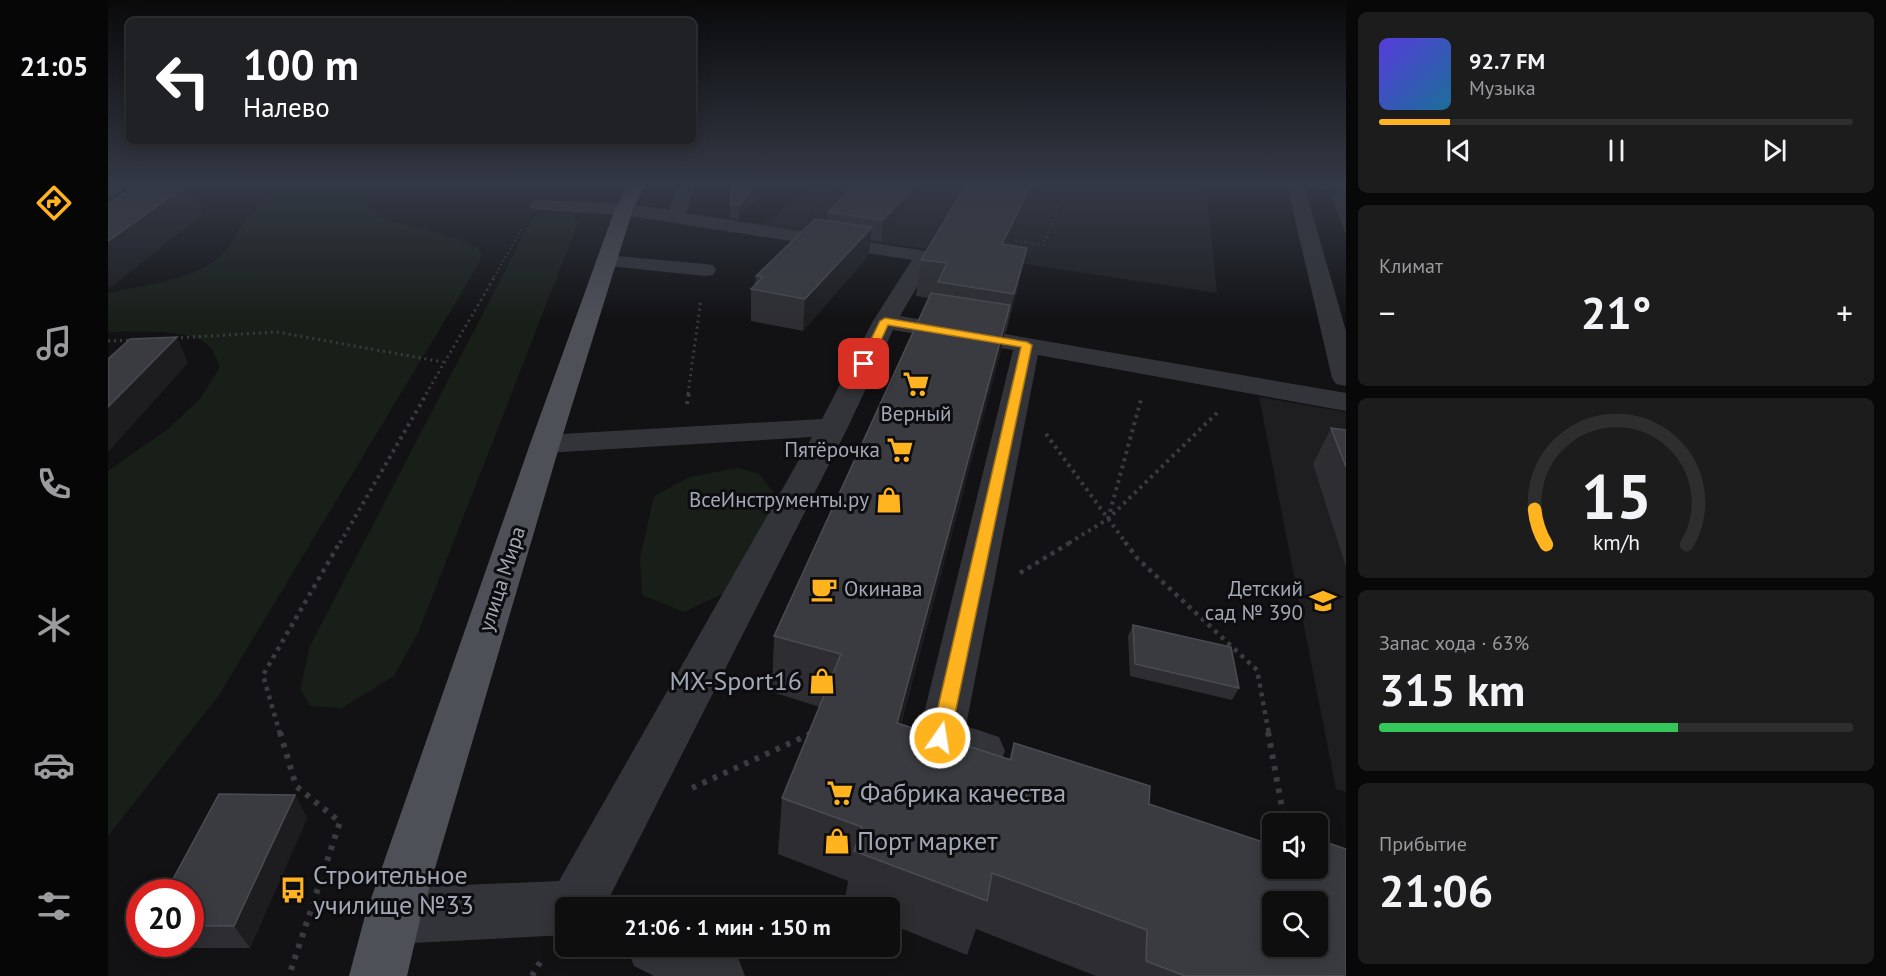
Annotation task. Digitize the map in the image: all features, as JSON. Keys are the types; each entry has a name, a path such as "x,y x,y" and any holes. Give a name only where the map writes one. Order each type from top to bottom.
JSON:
{"main road":[{"name":"улица Мира","path":"378,976 393,916 545,444 617,231"}],"street":[{"path":"580,897 833,428 885,321 926,256 782,231"},
{"path":"1307,231 1346,378"},
{"path":"606,261 705,270"},
{"path":"885,321 1346,402"},
{"path":"1018,763 940,738 1027,345"},
{"path":"545,444 833,428"},
{"path":"393,916 555,909"},
{"path":"677,957 716,976"}],"path":[{"path":"289,976 340,822 296,786 263,675 521,231"},
{"path":"1008,240 1043,245 1049,231"},
{"path":"682,438 705,270"},
{"path":"164,338 277,332 443,362"},
{"path":"108,341 142,339"},
{"path":"1108,519 1150,367"},
{"path":"970,603 1108,519 1247,384"},
{"path":"1017,392 1070,470 1138,559 1257,670 1283,813"},
{"path":"687,790 818,731"}],"shaded area":[{"path":"238,231 428,231 453,237 481,251 480,262 219,695 108,836 108,471 168,429 201,398 220,367 209,346 189,336 161,332 108,332 108,293 184,276 211,263 225,251"},
{"path":"526,231 575,231 418,633 394,676 342,708 311,706 300,690 310,646"},
{"path":"801,231 1211,231 1217,293"},
{"name":"Детский сад № 390","path":"1259,397 1346,412 1346,792 1336,789"},
{"path":"738,468 759,474 779,499 726,592 684,612 642,595 640,558 654,496 690,477"}],"building":[{"path":"108,231 123,231 108,241"},
{"path":"803,231 869,231 805,299 751,289 763,277 756,276"},
{"path":"939,231 1009,231 1002,244 1027,248 1014,294 938,282 947,263 921,260"},
{"path":"931,293 1010,305 897,723 1011,760 1014,743 1150,786 1149,804 1262,842 1262,879 1328,879 1328,843 1346,849 1346,976 1185,976 1146,961 1147,930 992,873 987,901 854,851 862,827 782,798 841,654 774,636"},
{"path":"177,337 108,407 108,359 130,339"},
{"path":"1331,428 1346,430 1346,467"},
{"path":"1133,625 1231,647 1239,688 1135,664"},
{"path":"219,794 295,795 234,926 204,926 204,879 173,879"}],"place":[{"name":"Верный","path":"916,384"},
{"name":"Пятёрочка","path":"900,450"},
{"name":"ВсеИнструменты.ру","path":"889,500"},
{"name":"Окинава","path":"824,589"},
{"name":"Детский сад № 390","path":"1323,601"},
{"name":"MX-Sport16","path":"822,681"},
{"name":"Фабрика качества","path":"840,793"},
{"name":"Порт маркет","path":"837,841"},
{"name":"Строительное училище №33","path":"293,890"}],"route":[{"path":"864,364 885,321 1027,345 940,738"}]}
